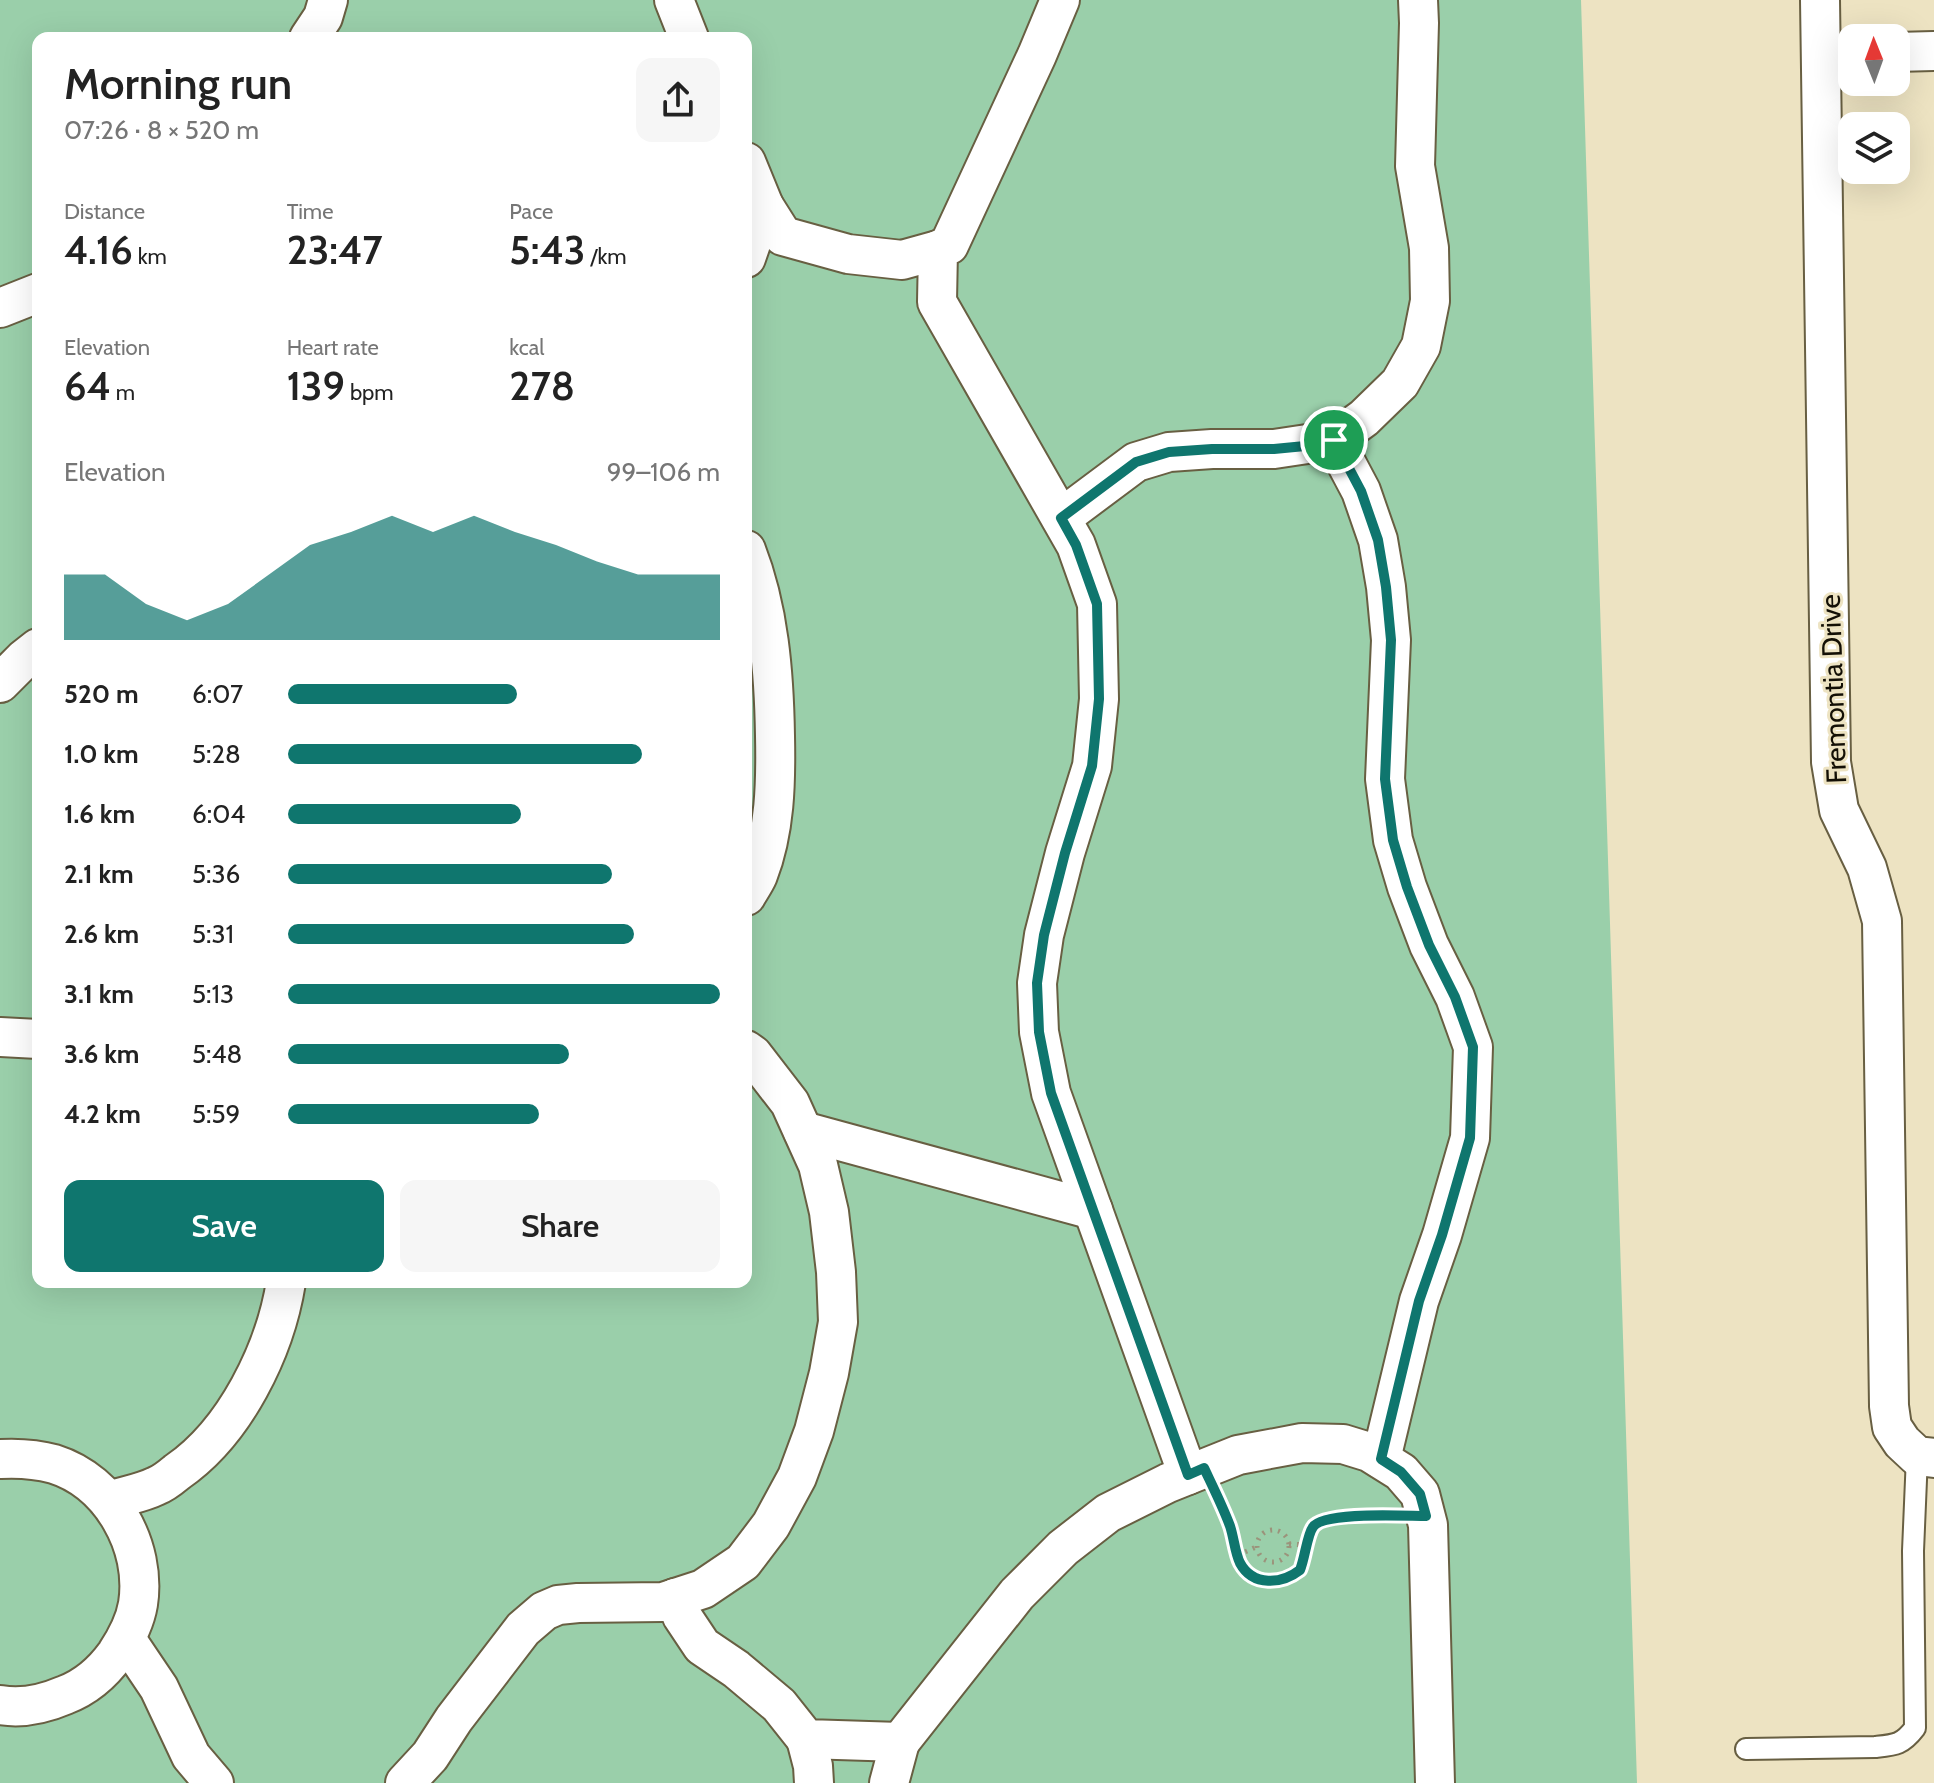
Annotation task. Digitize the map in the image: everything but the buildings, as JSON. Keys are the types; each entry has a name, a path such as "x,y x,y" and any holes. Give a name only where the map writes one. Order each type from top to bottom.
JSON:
{"street":[{"path":"313,32 323,17 328,0"},
{"path":"674,0 687,32"},
{"path":"752,177 764,206 783,236 848,254 902,260 949,245 1060,0"},
{"path":"1061,518 1136,462 1169,452 1274,449 1334,440 1364,418 1400,383 1421,346 1430,301 1429,248 1415,166 1418,0"},
{"name":"Fremontia Drive","path":"1820,0 1836,54 1831,762 1839,810 1867,868 1882,921 1889,1406 1892,1427 1902,1442 1925,1457"},
{"path":"1910,52 1934,51"},
{"path":"752,241 764,206"},
{"path":"938,250 937,302 1076,545 1097,604 1099,699 1092,766 1044,935 1037,983 1039,1032 1051,1093 1093,1210 1196,1472"},
{"path":"0,308 32,295"},
{"path":"1334,440 1361,491 1378,540 1386,587 1391,640 1385,779 1393,840 1429,945 1455,997 1473,1047 1470,1138 1419,1301 1381,1459"},
{"path":"752,571 767,625 774,696 776,785 768,838 752,885"},
{"path":"0,683 32,653"},
{"path":"0,1037 32,1039"},
{"path":"419,1774 454,1719 523,1629 544,1611 558,1605 663,1602 703,1589 743,1562 771,1525 797,1477 814,1431 829,1373 838,1322 836,1272 829,1212 818,1165 790,1103 752,1054"},
{"path":"803,1131 1093,1210"},
{"path":"109,1501 157,1486 194,1460 225,1427 254,1379 275,1328 285,1288"},
{"path":"889,1783 900,1742 1017,1594 1063,1548 1108,1513 1168,1483 1238,1455 1302,1443 1343,1444 1369,1452 1401,1472 1420,1494 1428,1525 1435,1783"},
{"path":"0,1459 24,1458 55,1465 84,1479 109,1501 128,1532 138,1567 138,1604 126,1639 106,1668 78,1690 46,1704 0,1705"},
{"path":"675,1598 682,1616 702,1646 736,1669 779,1705 806,1739 814,1783"},
{"path":"126,1639 159,1688 191,1756 214,1783"},
{"path":"806,1739 900,1742"}],"lane":[{"path":"1746,1749 1895,1745 1906,1739 1915,1728 1913,1551 1925,1457"}],"path":[{"path":"1196,1472 1230,1527 1240,1562 1248,1572 1262,1580 1284,1580 1300,1570 1312,1527 1322,1520 1426,1516"},
{"path":"1269,1530 1284,1534 1289,1544 1288,1554 1275,1563 1260,1557 1256,1547 1260,1536 1269,1530"},
{"path":"1289,1544 1308,1545"},
{"path":"1238,1555 1256,1547"}],"green space":[{"path":"0,0 1581,0 1637,1783 0,1783"}],"route":[{"path":"1334,440 1361,491 1378,540 1391,640 1385,779 1393,840 1429,945 1455,997 1473,1047 1470,1138 1419,1301 1381,1459 1401,1472 1420,1494 1426,1516 1322,1520 1312,1527 1300,1570 1284,1580 1273,1582 1248,1572 1240,1562 1230,1527 1204,1468 1188,1475 1051,1093 1039,1032 1037,983 1044,935 1092,766 1099,699 1097,604 1076,545 1061,518 1136,462 1169,452 1274,449 1334,440"}]}
